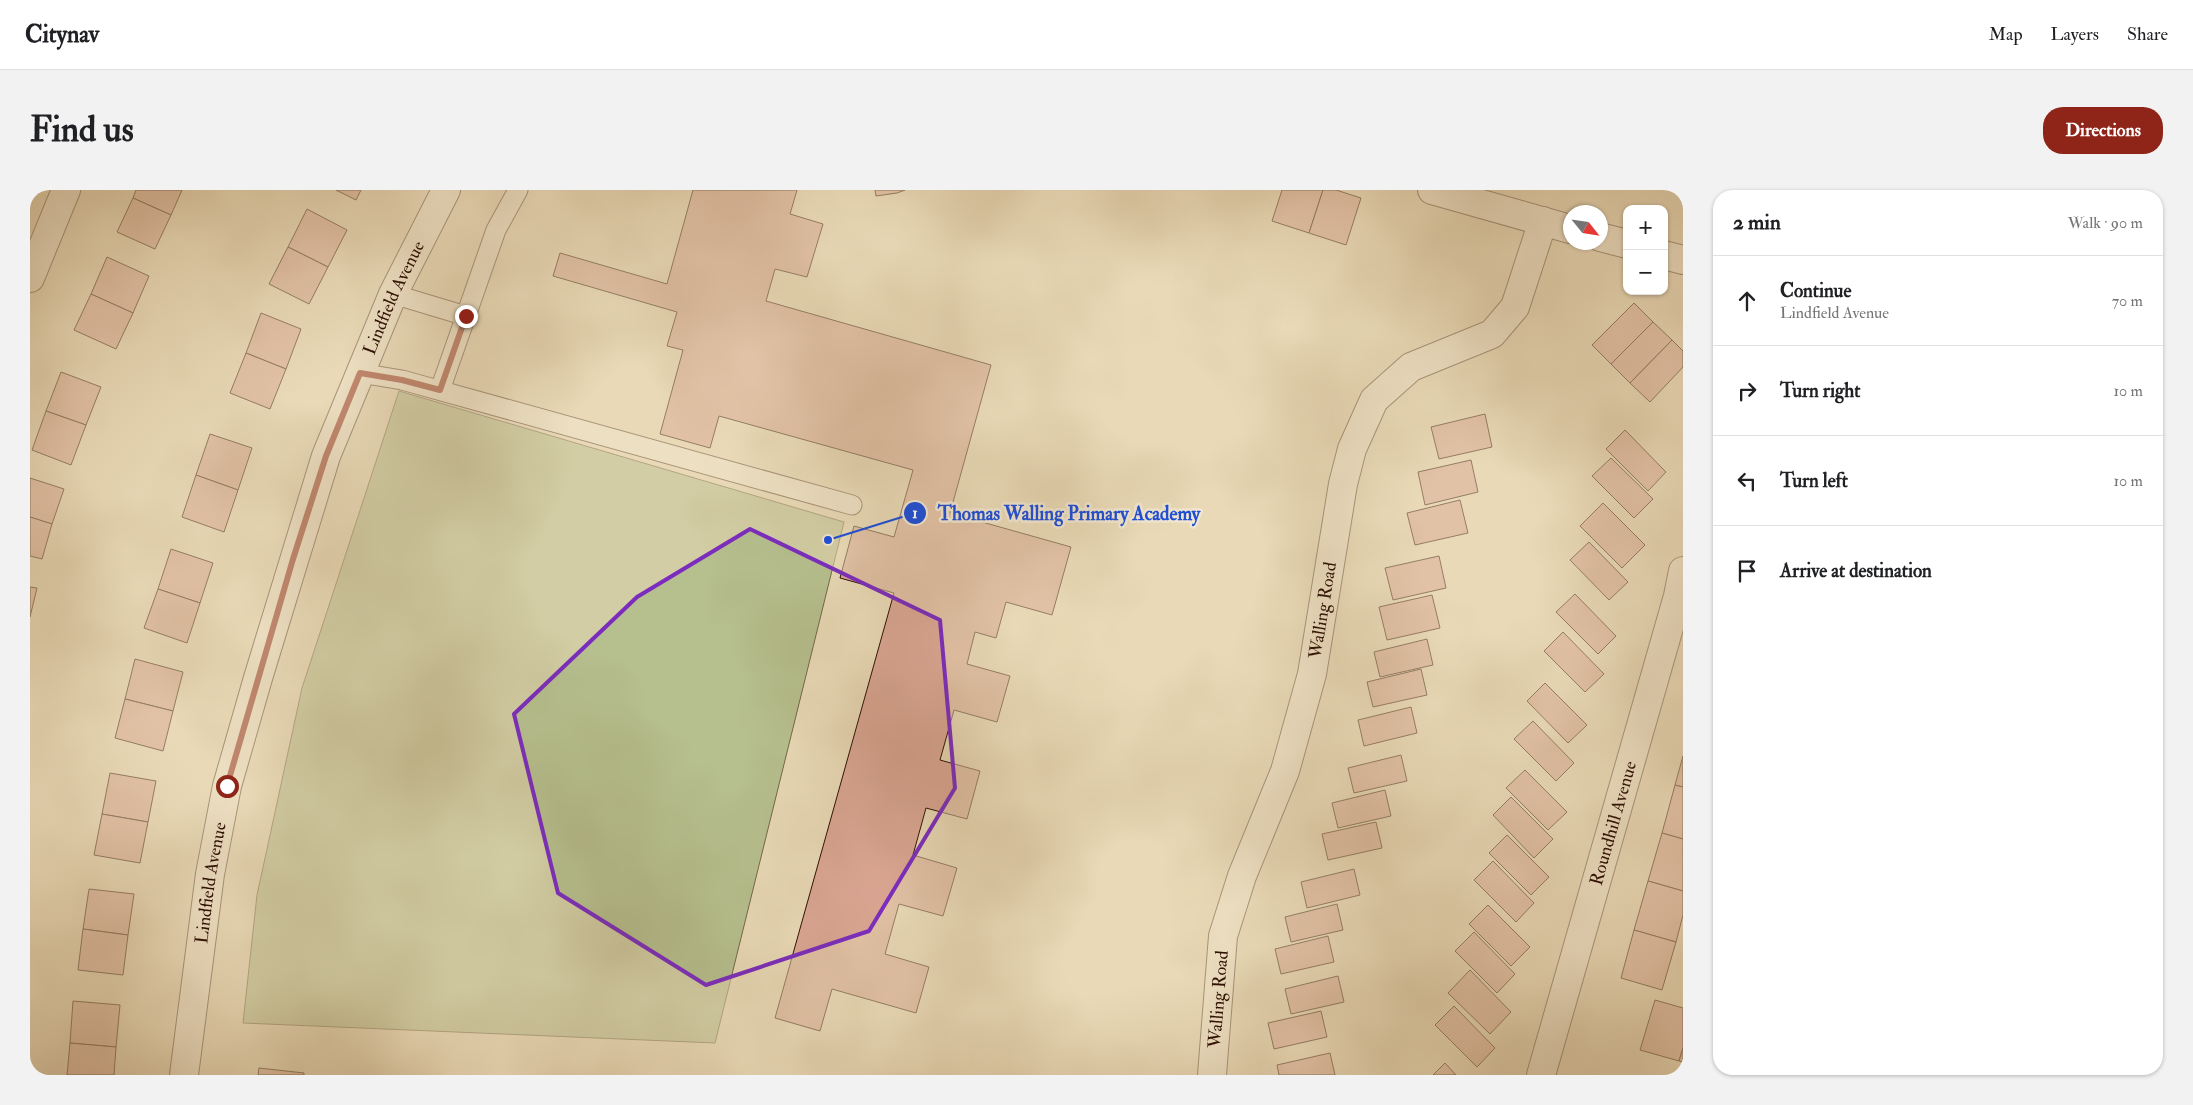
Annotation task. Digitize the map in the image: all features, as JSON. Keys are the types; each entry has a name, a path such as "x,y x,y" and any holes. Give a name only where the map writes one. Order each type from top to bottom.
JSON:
{"street":[{"path":"30,278 66,190"},
{"name":"Lindfield Avenue","path":"184,1075 210,874 227,786 293,559 326,456 360,373 393,294 446,190"},
{"path":"1432,190 1563,226"},
{"name":"Walling Road","path":"1212,1075 1223,936 1242,876 1285,771 1312,674 1343,484 1352,449 1374,400 1411,367 1492,334 1515,307 1544,221"},
{"path":"1608,239 1623,243"},
{"path":"1668,256 1683,260"},
{"name":"Roundhill Avenue","path":"1540,1075 1681,588"}],"lane":[{"path":"440,390 496,230 518,190"},
{"path":"393,294 466,316"},
{"path":"360,373 402,380 440,390 852,505"}],"highlighted area":[{"path":"750,529 940,620 955,788 869,931 706,985 558,893 514,714 637,597"}],"green space":[{"path":"399,391 844,522 715,1043 243,1023 257,895 302,688"}],"building":[{"path":"136,190 182,190 171,215 133,198"},
{"path":"336,190 361,190 356,200"},
{"path":"693,190 797,190 790,214 823,224 807,277 775,269 766,301 991,365 950,513 1071,547 1052,615 1006,602 996,638 975,632 967,664 1010,676 997,722 954,710 940,760 980,771 967,819 926,808 913,855 957,868 943,916 899,904 885,954 929,967 916,1013 832,989 820,1031 775,1018 894,593 840,578 854,526 894,537 913,470 719,416 710,448 660,434 683,350 667,346 677,312 553,276 560,253 667,284"},
{"path":"875,190 905,190 876,196"},
{"path":"1282,190 1323,190 1309,233 1272,221"},
{"path":"1323,190 1336,190 1361,198 1346,245 1309,233"},
{"path":"133,198 171,215 155,249 117,232"},
{"path":"307,209 347,230 328,267 288,247"},
{"path":"288,247 328,267 309,304 269,284"},
{"path":"107,257 149,276 133,313 91,294"},
{"path":"91,294 133,313 116,349 74,330"},
{"path":"1634,303 1653,322 1611,364 1592,345"},
{"path":"261,313 301,329 286,369 246,353"},
{"path":"1653,322 1672,340 1630,383 1611,364"},
{"path":"1672,340 1683,351 1683,367 1650,402 1630,383"},
{"path":"246,353 286,369 270,409 230,393"},
{"path":"61,372 101,387 86,425 46,411"},
{"path":"46,411 86,425 71,465 32,450"},
{"path":"1485,414 1492,447 1439,459 1431,427"},
{"path":"1625,430 1666,472 1648,491 1606,449"},
{"path":"210,434 252,448 238,490 196,475"},
{"path":"1611,458 1653,499 1634,518 1592,476"},
{"path":"1471,460 1478,492 1425,505 1418,472"},
{"path":"196,475 238,490 224,532 182,517"},
{"path":"30,478 64,489 52,524 30,517"},
{"path":"1460,500 1468,533 1415,545 1407,513"},
{"path":"1603,503 1645,545 1622,568 1580,526"},
{"path":"30,517 52,524 42,559 30,556"},
{"path":"1589,542 1628,582 1609,600 1570,560"},
{"path":"171,549 213,563 200,603 158,589"},
{"path":"1439,556 1446,588 1393,600 1385,568"},
{"path":"30,587 37,588 30,617"},
{"path":"158,589 200,603 187,643 144,628"},
{"path":"1575,594 1616,636 1598,654 1556,612"},
{"path":"1432,595 1440,628 1387,640 1379,607"},
{"path":"1563,632 1604,674 1585,692 1544,651"},
{"path":"1427,639 1433,665 1380,677 1374,652"},
{"path":"135,659 183,672 173,711 125,699"},
{"path":"1421,669 1427,695 1373,707 1367,682"},
{"path":"1545,683 1587,725 1568,743 1527,701"},
{"path":"125,699 173,711 163,751 115,738"},
{"path":"1411,707 1417,733 1364,746 1358,720"},
{"path":"1533,721 1574,763 1556,781 1514,739"},
{"path":"1401,755 1407,781 1354,793 1348,768"},
{"path":"1683,756 1683,787 1675,785"},
{"path":"1525,770 1567,812 1548,830 1506,788"},
{"path":"110,773 156,781 148,822 102,814"},
{"path":"1675,785 1683,787 1683,839 1662,833"},
{"path":"1385,790 1391,816 1338,828 1332,803"},
{"path":"1511,797 1553,839 1534,858 1493,815"},
{"path":"102,814 148,822 140,863 94,855"},
{"path":"1376,822 1382,848 1328,860 1322,834"},
{"path":"1662,833 1683,839 1683,891 1648,881"},
{"path":"1507,835 1549,877 1531,895 1489,853"},
{"path":"1493,861 1534,903 1516,922 1474,880"},
{"path":"1354,869 1360,895 1307,908 1301,882"},
{"path":"1648,881 1683,891 1683,915 1676,942 1634,930"},
{"path":"89,889 134,894 128,935 83,929"},
{"path":"1337,904 1343,930 1291,942 1285,917"},
{"path":"1488,905 1530,947 1511,966 1469,924"},
{"path":"83,929 128,935 123,975 78,970"},
{"path":"1634,930 1676,942 1662,990 1621,978"},
{"path":"1474,932 1515,974 1497,993 1455,951"},
{"path":"1328,936 1334,962 1281,974 1275,949"},
{"path":"1470,970 1511,1012 1490,1034 1448,993"},
{"path":"1338,976 1344,1002 1291,1014 1285,989"},
{"path":"1655,1000 1683,1008 1683,1048 1679,1061 1640,1050"},
{"path":"73,1001 120,1005 116,1047 70,1043"},
{"path":"1454,1006 1495,1048 1477,1067 1435,1025"},
{"path":"1321,1011 1327,1037 1274,1049 1268,1023"},
{"path":"70,1043 116,1047 114,1075 67,1075"},
{"path":"1683,1048 1683,1062 1679,1061"},
{"path":"1330,1053 1335,1075 1279,1075 1277,1065"},
{"path":"1445,1063 1456,1075 1433,1075"},
{"path":"259,1068 304,1073 304,1075 258,1075"}],"place":[{"name":"Thomas Walling Primary Academy","path":"828,540"}],"route":[{"path":"227,786 293,559 326,456 360,373 402,380 440,390 466,316"}]}
